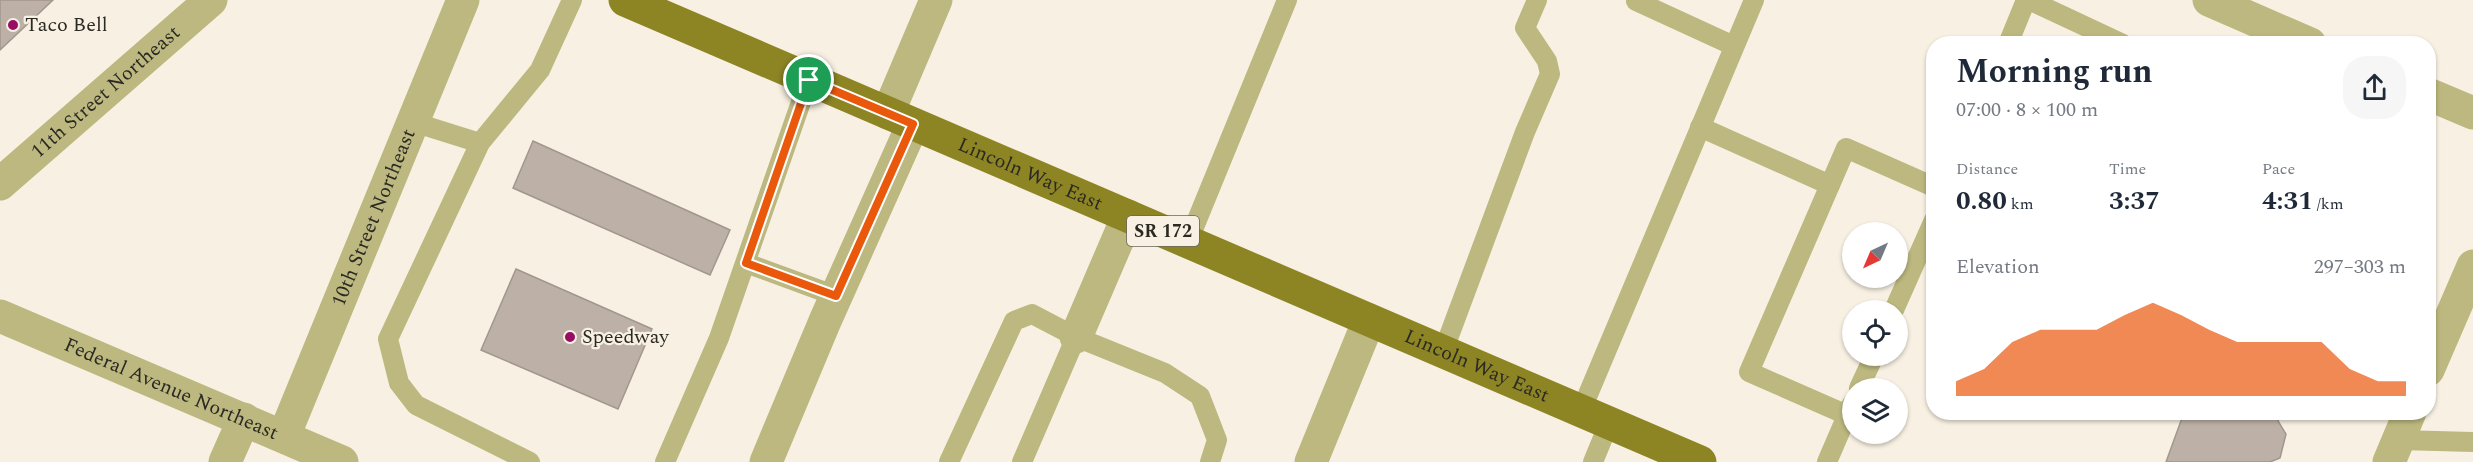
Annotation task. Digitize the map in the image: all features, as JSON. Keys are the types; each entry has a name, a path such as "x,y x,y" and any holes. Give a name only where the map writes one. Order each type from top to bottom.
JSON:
{"main road":[{"name":"Lincoln Way East","path":"625,0 1700,462"}],"street":[{"name":"11th Street Northeast","path":"0,184 211,0"},
{"name":"10th Street Northeast","path":"284,436 463,0"},
{"path":"766,462 836,296 900,119 936,0"},
{"path":"2209,0 2292,36"},
{"path":"2436,97 2473,113"},
{"path":"1077,337 1128,216"},
{"path":"2436,358 2464,316 2473,266"},
{"name":"Federal Avenue Northeast","path":"0,316 342,462"},
{"path":"1311,462 1369,320"},
{"path":"225,462 244,419"}],"lane":[{"path":"526,461 416,405 399,383 388,339 480,143 540,70 572,0"},
{"path":"1188,242 1287,0"},
{"path":"1443,352 1525,132 1550,74 1547,61 1525,28 1537,0"},
{"path":"1593,462 1595,417 1700,127 1754,0"},
{"path":"2011,36 2027,0 2106,36"},
{"path":"1636,1 1734,46"},
{"path":"666,462 720,338 809,80"},
{"path":"413,122 480,143"},
{"path":"1700,127 1830,184"},
{"path":"1842,406 1749,372 1846,148 1926,183"},
{"path":"1898,300 1926,238"},
{"path":"746,263 836,296"},
{"path":"949,462 1014,321 1032,314 1077,337 1165,373 1200,396 1217,440 1210,462"},
{"path":"1022,462 1077,337"},
{"path":"1827,462 1842,427"},
{"path":"2400,438 2473,442"}],"building":[{"name":"Taco Bell","path":"0,0 53,0 0,50"},
{"path":"533,141 730,230 710,275 513,188"},
{"path":"516,269 652,329 618,409 481,350"},
{"path":"2181,420 2278,420 2286,434 2280,458 2270,462 2166,462"}],"place":[{"name":"Taco Bell","path":"13,25"},
{"name":"Speedway","path":"570,337"}],"route":[{"path":"809,80 913,124 836,296 746,263 809,80"}]}
